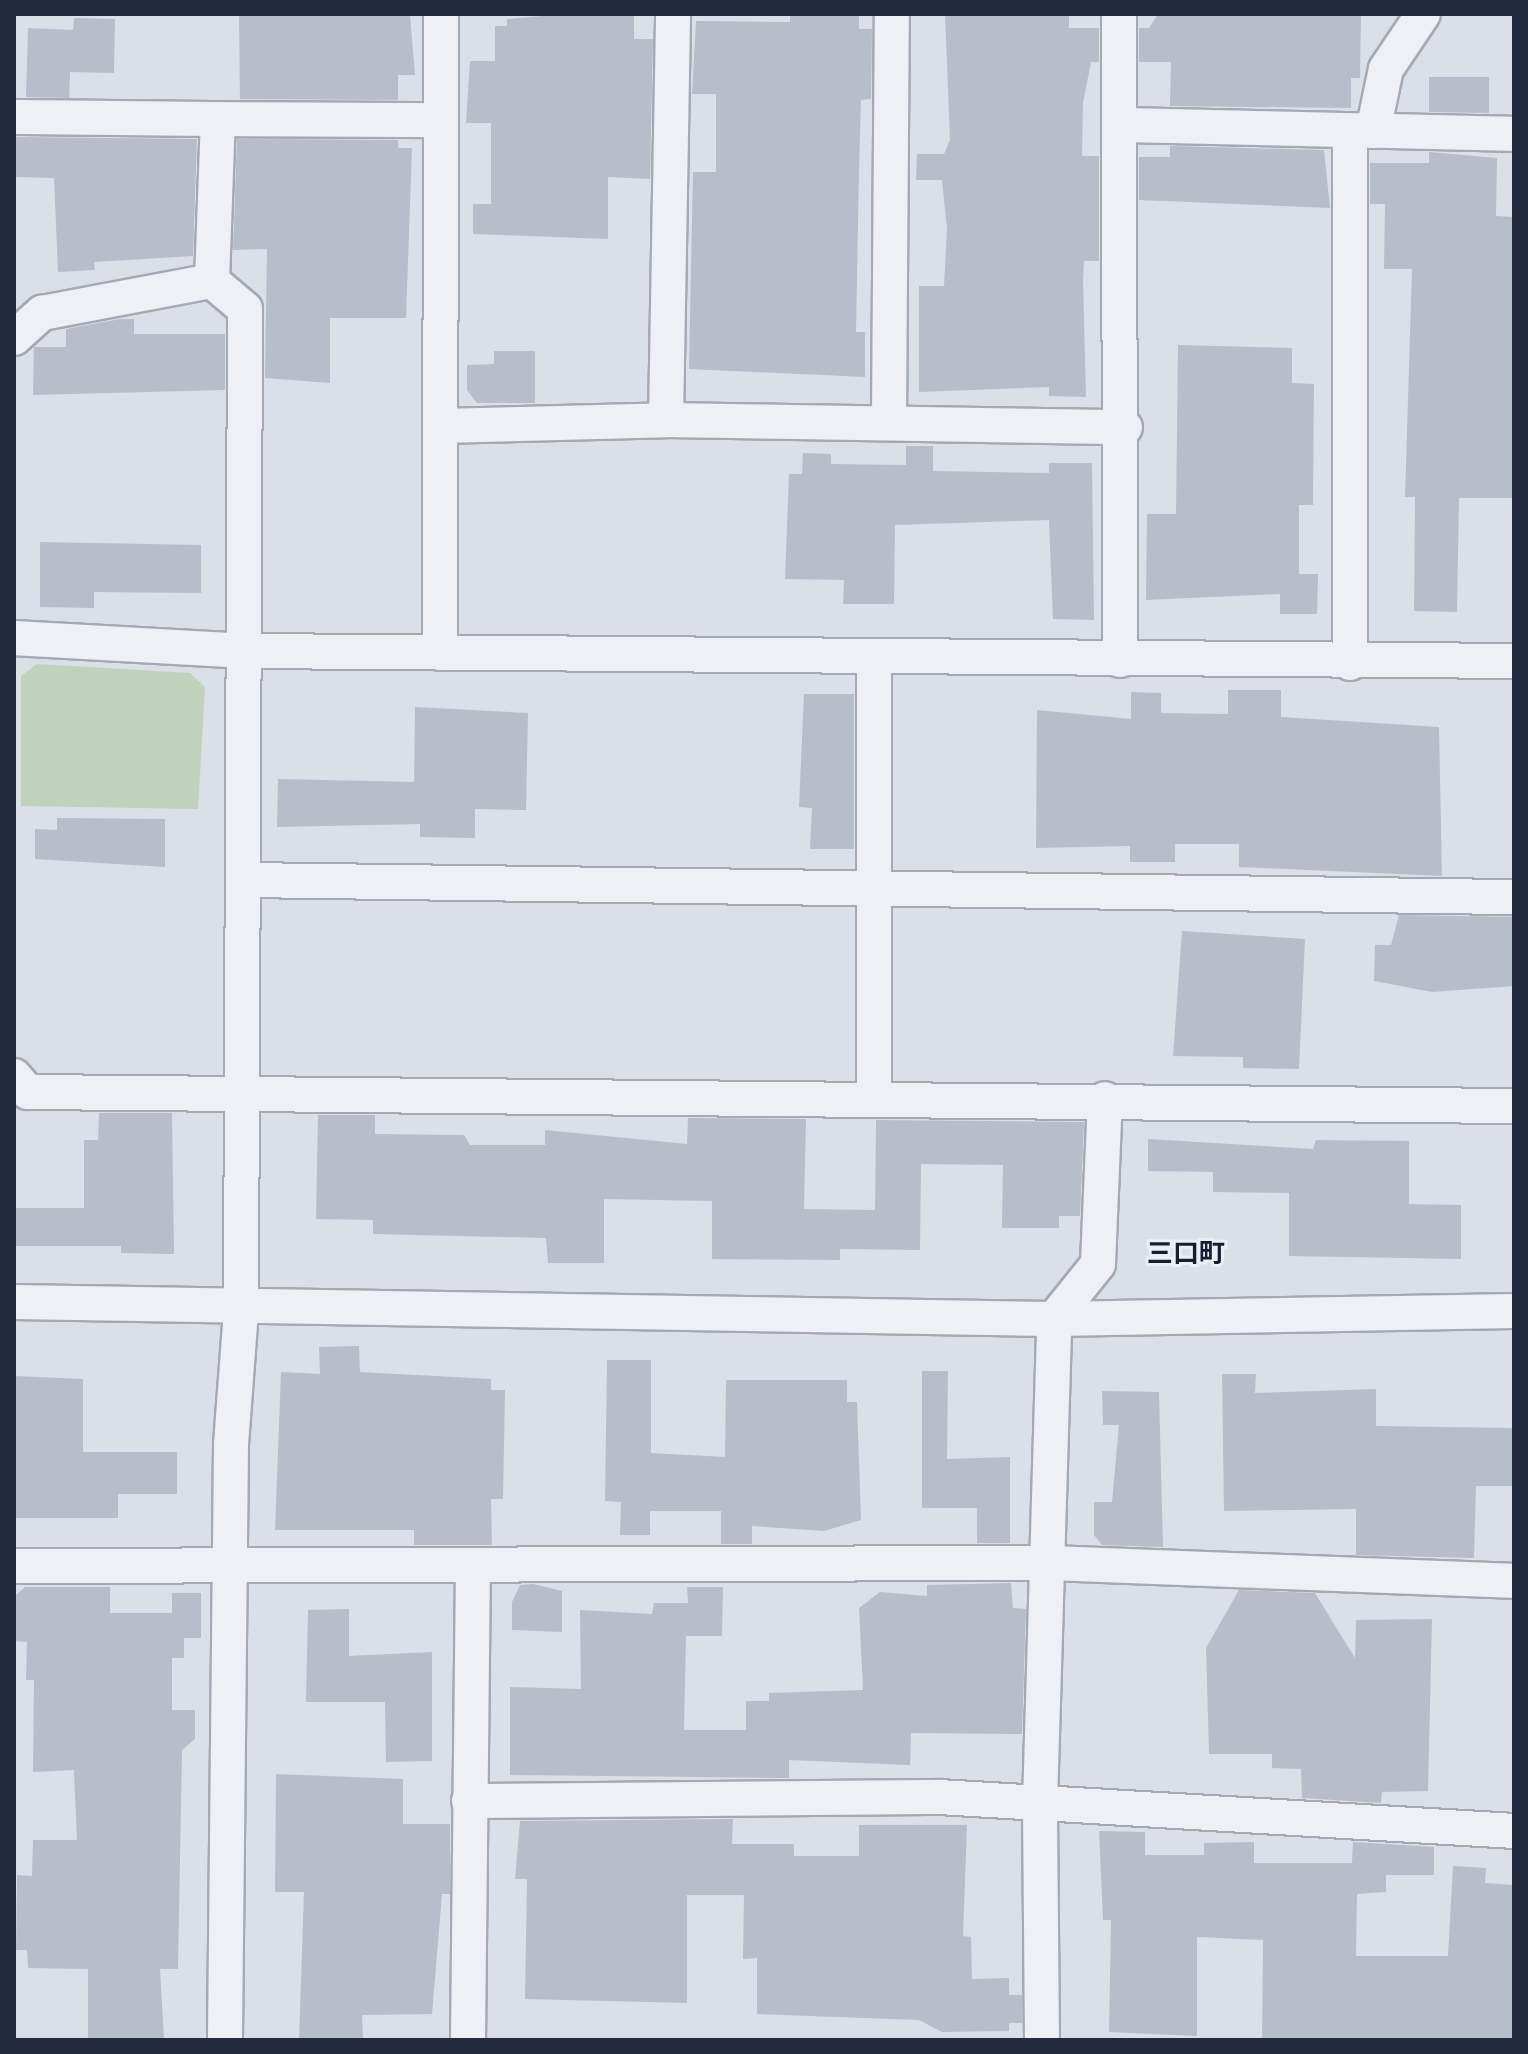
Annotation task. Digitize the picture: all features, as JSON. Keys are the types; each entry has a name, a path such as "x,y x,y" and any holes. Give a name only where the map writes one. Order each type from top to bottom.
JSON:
{"street":[{"path":"440,653 441,14"},
{"path":"666,420 673,14"},
{"path":"889,421 892,14"},
{"path":"1119,14 1125,427 1120,660"},
{"path":"1350,663 1362,132 1386,69 1423,14"},
{"path":"14,117 441,120"},
{"path":"212,281 218,119"},
{"path":"1120,125 1514,134"},
{"path":"14,338 42,313 212,281"},
{"path":"212,281 245,309 248,651 241,1311 231,1565 225,2040"},
{"path":"442,426 666,420 889,421 1125,427"},
{"path":"14,638 248,651 1350,663 1514,661"},
{"path":"874,658 869,886 874,1095"},
{"path":"244,880 1514,897"},
{"path":"14,1076 28,1092 874,1095 1514,1106"},
{"path":"1042,2040 1040,1803 1054,1319 1098,1264 1105,1099"},
{"path":"14,1302 241,1311 1054,1319 1514,1311"},
{"path":"14,1566 473,1568 1048,1563 1514,1581"},
{"path":"468,2040 473,1568"},
{"path":"469,1801 1040,1803 1514,1831"}],"green space":[{"path":"37,664 190,673 205,687 198,809 21,806 21,676"}],"building":[{"path":"239,14 410,15 415,75 398,75 398,100 240,99"},
{"path":"566,14 634,14 634,39 653,39 650,179 608,177 608,239 473,234 473,204 491,204 491,123 466,123 470,61 495,61 495,26 507,26 507,19"},
{"path":"790,14 859,14 859,29 872,29 871,99 861,100 859,170 856,332 865,332 865,377 689,369 693,172 716,172 716,94 692,94 696,21 790,22"},
{"path":"945,14 1069,14 1069,28 1099,28 1099,62 1091,62 1083,103 1082,156 1099,156 1099,261 1084,261 1086,397 1049,396 1049,387 919,392 919,286 944,286 947,229 942,180 916,180 917,154 944,154 950,140"},
{"path":"1158,14 1361,14 1360,78 1351,78 1351,108 1170,106 1171,62 1139,62 1139,28 1149,28"},
{"path":"74,18 115,19 114,73 70,72 69,98 26,97 28,28 73,30"},
{"path":"1429,77 1489,77 1489,113 1429,112"},
{"path":"14,137 197,139 193,256 94,262 95,270 58,272 54,178 14,177"},
{"path":"237,139 398,140 398,148 412,148 406,318 330,318 330,383 265,378 267,249 233,250"},
{"path":"1170,146 1324,150 1330,208 1139,200 1139,157 1170,157"},
{"path":"1429,152 1497,158 1496,216 1514,217 1514,498 1459,498 1457,612 1414,611 1415,497 1405,497 1412,269 1384,269 1385,204 1370,204 1370,163 1429,163"},
{"path":"134,319 134,334 225,334 225,390 33,395 34,347 66,347 66,329"},
{"path":"1178,345 1292,348 1292,383 1314,384 1313,505 1299,505 1299,574 1318,574 1317,614 1280,614 1280,594 1146,600 1147,514 1176,514"},
{"path":"494,351 535,351 535,403 477,403 467,390 467,365 494,364"},
{"path":"906,446 933,446 933,471 1049,473 1049,463 1092,463 1094,620 1053,619 1049,520 895,525 894,604 843,604 844,580 785,579 789,474 802,474 803,453 831,454 831,464 906,465"},
{"path":"40,542 201,545 201,593 94,592 94,608 40,607"},
{"path":"1228,690 1281,690 1281,717 1439,727 1442,876 1239,867 1239,844 1175,844 1175,862 1130,862 1130,846 1036,848 1037,710 1131,719 1131,692 1161,693 1161,713 1228,714"},
{"path":"804,694 854,694 854,849 810,849 812,808 799,807"},
{"path":"415,707 528,713 526,810 475,809 475,838 420,837 420,824 277,827 278,779 414,782"},
{"path":"57,818 165,819 165,867 35,859 35,829 57,830"},
{"path":"1399,915 1514,917 1514,986 1432,992 1374,981 1375,945 1391,945"},
{"path":"1182,931 1305,939 1299,1069 1243,1068 1243,1057 1173,1056"},
{"path":"99,1113 172,1113 174,1254 121,1253 121,1246 14,1246 14,1208 84,1208 84,1140 98,1140"},
{"path":"318,1115 375,1115 375,1134 464,1135 470,1145 545,1145 545,1130 687,1144 688,1118 806,1119 804,1209 875,1210 876,1120 1084,1122 1080,1216 1059,1216 1059,1228 1002,1228 1003,1165 921,1164 920,1250 840,1249 840,1260 712,1259 712,1201 604,1199 604,1263 548,1263 546,1238 373,1234 373,1220 316,1219"},
{"path":"1148,1139 1313,1149 1316,1140 1409,1141 1409,1204 1461,1205 1461,1259 1289,1256 1289,1193 1213,1192 1213,1172 1148,1171"},
{"path":"359,1346 360,1372 491,1379 491,1390 505,1390 503,1499 491,1499 492,1545 414,1545 414,1530 275,1530 281,1372 320,1374 319,1347"},
{"path":"607,1360 651,1360 651,1453 725,1457 726,1380 847,1380 847,1402 857,1402 861,1520 824,1531 752,1526 752,1544 721,1544 721,1511 650,1511 650,1535 620,1535 621,1502 605,1501"},
{"path":"922,1371 948,1371 947,1459 1010,1457 1010,1543 977,1543 977,1508 922,1508"},
{"path":"1222,1374 1256,1374 1255,1393 1376,1389 1376,1426 1514,1428 1514,1486 1476,1486 1474,1558 1356,1555 1356,1509 1224,1511"},
{"path":"14,1376 83,1379 83,1452 177,1452 177,1494 118,1494 118,1518 14,1518"},
{"path":"1102,1391 1159,1392 1163,1547 1102,1545 1094,1535 1094,1502 1112,1502 1119,1425 1103,1425"},
{"path":"1011,1583 1013,1608 1026,1609 1022,1734 911,1733 910,1765 789,1760 789,1778 510,1775 510,1687 581,1689 580,1610 652,1614 654,1603 688,1603 687,1587 723,1587 722,1636 686,1636 684,1730 746,1730 746,1701 769,1701 769,1693 863,1690 859,1608 880,1592 927,1596 927,1585"},
{"path":"533,1584 562,1591 562,1632 512,1630 512,1602 520,1585"},
{"path":"25,1587 110,1587 110,1613 172,1613 172,1593 201,1593 201,1638 184,1638 184,1658 172,1658 172,1710 195,1710 195,1739 182,1750 178,1969 160,1969 164,2040 88,2040 88,1969 28,1968 27,1950 16,1950 17,1875 32,1876 33,1840 77,1840 74,1770 33,1772 34,1680 26,1680 27,1642 14,1641 14,1597"},
{"path":"1239,1590 1315,1593 1355,1658 1356,1620 1432,1619 1428,1791 1382,1792 1381,1803 1302,1798 1301,1769 1272,1768 1272,1754 1209,1754 1206,1648"},
{"path":"349,1609 349,1656 432,1652 432,1761 386,1762 385,1702 306,1702 308,1610"},
{"path":"276,1774 403,1779 403,1824 450,1824 450,1894 442,1894 432,2014 362,2015 363,2038 299,2040 304,1892 275,1892"},
{"path":"733,1819 732,1844 794,1844 794,1856 859,1856 859,1825 967,1825 963,1936 971,1937 972,1979 1009,1978 1009,1995 1022,1995 1022,2023 1009,2023 1009,2031 942,2032 919,2020 757,2014 757,1958 743,1959 744,1895 687,1895 687,2003 525,1999 527,1879 515,1879 520,1821"},
{"path":"1099,1831 1145,1832 1145,1855 1204,1855 1204,1843 1254,1842 1254,1863 1352,1863 1353,1842 1434,1847 1434,1875 1386,1875 1386,1892 1357,1894 1356,1956 1448,1956 1453,1866 1486,1868 1485,1883 1513,1885 1514,2040 1262,2040 1263,1940 1197,1937 1197,2036 1109,2032 1111,1920 1103,1920"}],"district":[{"name":"三口町","path":"1186,1253"}]}
